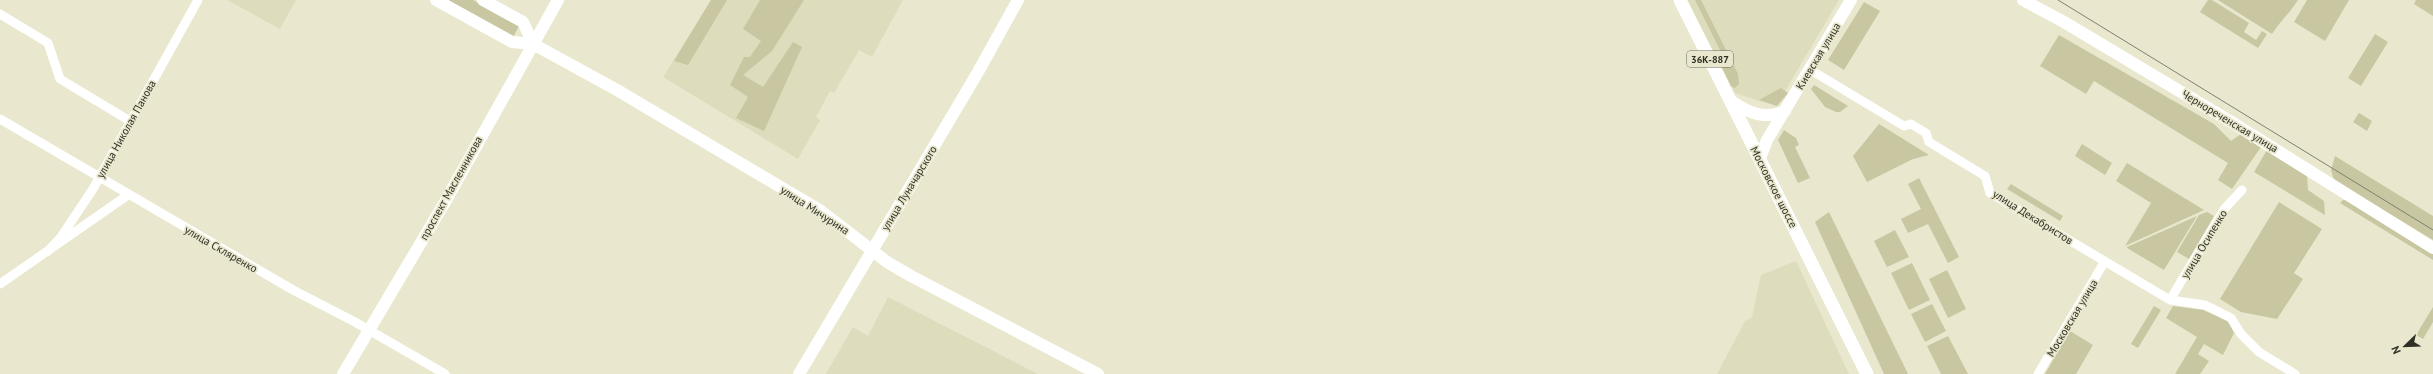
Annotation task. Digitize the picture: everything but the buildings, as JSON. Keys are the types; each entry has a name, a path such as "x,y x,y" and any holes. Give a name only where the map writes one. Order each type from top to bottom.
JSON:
{"main road":[{"name":"улица Мичурина","path":"436,0 512,42 533,44 606,84 821,211 911,276 1098,374"},
{"path":"483,0 522,22 533,44"},
{"name":"проспект Масленникова","path":"343,374 558,0"},
{"name":"улица Луначарского","path":"799,374 974,79 1018,0"},
{"name":"Московское шоссе","path":"1680,0 1867,374"},
{"name":"Киевская улица","path":"1760,158 1809,69 1851,0"},
{"name":"Чернореченская улица","path":"2023,0 2064,22 2233,123 2433,248"},
{"path":"1731,101 1749,113 1759,115 1769,116 1785,111"}],"street":[{"name":"улица Николая Панова","path":"47,252 62,238 99,177 198,0"},
{"path":"0,14 48,43 60,79 130,122"},
{"name":"улица Декабристов","path":"1809,69 1904,126 1911,124 1926,133 1929,142 1985,176 1990,193 2170,300"},
{"name":"улица Скляренко","path":"0,119 292,290 369,330 445,374"},
{"name":"улица Осипенко","path":"2170,300 2225,208 2242,190"},
{"name":"улица Николая Панова","path":"0,284 128,194"},
{"name":"Московская улица","path":"2038,374 2105,261"},
{"path":"2170,300 2205,306 2231,318 2241,334 2259,352 2295,374"}],"shaded area":[{"path":"227,0 296,0 280,29"},
{"path":"446,0 473,0 519,26 513,37"},
{"path":"711,0 903,0 872,57 859,50 834,93 830,91 816,117 820,120 798,159 663,77"},
{"path":"711,0 727,0 688,65 674,61"},
{"path":"760,0 804,0 772,51 743,75 763,87 793,42 802,47 764,131 736,118 748,97 730,85 744,57 750,57 761,41 743,29"},
{"path":"1687,0 1839,0 1776,106 1735,93"},
{"path":"1695,0 1701,0 1738,74 1739,84 1735,88 1731,86 1721,65 1726,62"},
{"path":"2208,0 2212,0 2249,23 2244,32 2256,40 2262,31 2267,34 2258,48 2200,12"},
{"path":"2218,0 2298,0 2272,34"},
{"path":"2307,0 2349,0 2325,41 2294,22"},
{"path":"2416,0 2433,0 2433,16 2414,4"},
{"path":"1864,2 1880,11 1844,70 1828,60"},
{"path":"2375,34 2388,42 2361,86 2348,78"},
{"path":"2059,35 2214,124 2231,141 2241,134 2261,147 2232,189 2218,180 2228,163 2094,81 2086,94 2040,66"},
{"path":"1814,85 1848,106 1840,112 1836,112 1825,107 1811,89"},
{"path":"1781,88 1788,93 1777,106 1759,100"},
{"path":"2359,113 2372,121 2367,131 2353,122"},
{"path":"1879,124 1929,155 1913,159 1867,182 1853,156"},
{"path":"1784,130 1796,138 1799,145 1795,147 1810,178 1798,183 1778,140"},
{"path":"2082,144 2112,163 2105,175 2075,156"},
{"path":"2267,150 2307,175 2308,190 2324,201 2325,215 2254,172"},
{"path":"2335,156 2433,216 2433,240 2334,180 2331,170"},
{"path":"2127,163 2204,210 2125,246 2151,203 2116,181"},
{"path":"1919,178 1959,257 1948,263 1928,224 1908,233 1901,219 1921,209 1908,184"},
{"path":"2011,184 2063,216 2060,221 2007,189"},
{"path":"2343,200 2348,200 2433,253 2433,260 2340,203"},
{"path":"2279,202 2322,229 2294,273 2303,279 2277,319 2241,312 2220,299"},
{"path":"1829,212 1908,374 1884,374 1815,222"},
{"path":"2207,212 2214,216 2189,259 2177,252 2199,215"},
{"path":"2197,216 2164,270 2127,248 2127,247"},
{"path":"1895,230 1909,257 1887,267 1874,241"},
{"path":"1796,261 1849,374 1717,374 1745,321 1752,317 1761,275"},
{"path":"1912,263 1930,300 1909,310 1891,273"},
{"path":"1947,270 1966,309 1948,318 1929,279"},
{"path":"888,297 1038,374 826,374 853,327 868,336"},
{"path":"1932,304 1946,331 1925,342 1911,314"},
{"path":"2154,306 2161,310 2138,348 2131,344"},
{"path":"2173,306 2203,310 2228,321 2234,333 2223,355 2204,344 2198,354 2209,361 2200,374 2175,374 2197,337 2166,318"},
{"path":"2433,307 2433,322 2423,339 2416,335"},
{"path":"2070,331 2093,345 2076,374 2045,374"},
{"path":"1948,336 1968,374 1941,374 1927,346"}],"tram line":[{"path":"2058,0 2433,230"}]}
